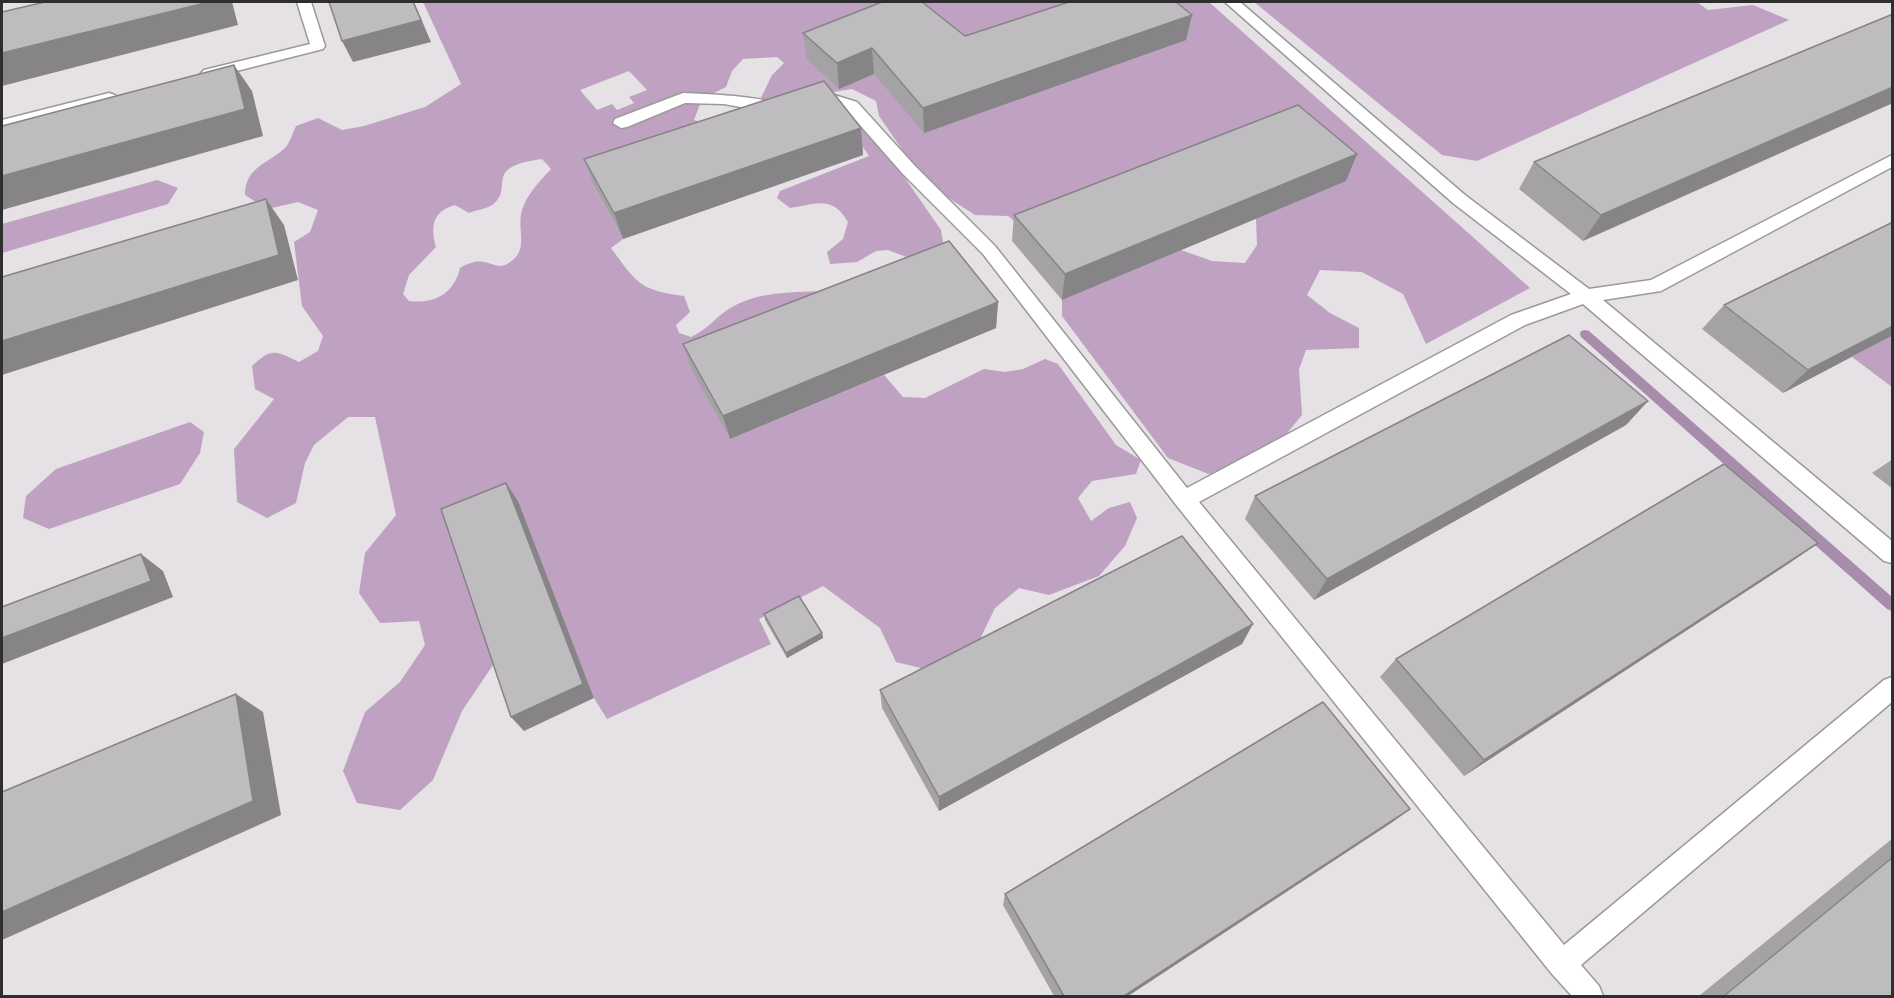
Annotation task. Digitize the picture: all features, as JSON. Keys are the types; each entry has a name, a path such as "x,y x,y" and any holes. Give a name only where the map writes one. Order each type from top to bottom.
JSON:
{"lane":[{"path":"194,77 318,46 304,2"},
{"path":"1232,2 1459,199 1586,296 1893,554"},
{"path":"2,125 126,94"},
{"path":"621,123 683,99 724,99 774,110 831,99 851,105 909,170 989,250 1184,500 1588,996"},
{"path":"1184,500 1518,320 1586,296 1655,286 1893,160"},
{"path":"1562,964 1893,688"}],"shaded area":[{"path":"423,2 1209,2 1530,288 1426,344 1403,294 1362,272 1320,270 1307,295 1330,313 1359,328 1359,348 1306,350 1299,369 1302,415 1284,437 1216,477 1168,458 1062,316 1062,300 1181,250 1212,261 1245,263 1257,245 1256,218 1031,234 1008,216 975,215 925,183 879,116 876,101 852,89 758,104 772,75 784,63 777,57 743,59 732,71 726,87 702,99 694,120 704,123 594,186 623,239 611,248 627,269 640,283 648,287 684,296 690,312 676,325 679,333 691,337 732,307 754,298 765,295 822,291 692,368 730,439 884,375 903,397 925,398 984,369 1005,372 1023,369 1045,359 1058,364 1116,445 1141,460 1136,474 1092,481 1078,498 1091,521 1109,508 1130,502 1137,518 1125,546 1099,576 1049,595 1019,588 995,608 972,656 933,671 896,662 880,628 823,586 759,619 771,644 607,719 594,698 517,501 499,656 462,711 433,780 400,810 357,803 343,771 365,712 400,682 425,645 419,621 380,623 359,593 365,553 396,515 375,417 348,417 314,445 305,463 296,503 267,518 237,502 234,449 274,399 255,389 252,366 270,353 279,353 299,362 318,351 323,336 302,306 294,242 310,232 318,210 298,202 267,209 245,195 246,185 259,166 286,147 296,126 318,118 342,130 364,126 425,107 461,84","holes":["629,71 647,90 629,97 634,103 617,110 612,104 597,110 580,90","542,159 551,169 534,188 524,204 521,218 521,246 514,259 502,266 483,262 469,264 460,268 453,285 442,295 427,301 409,301 403,294 409,275 436,247 433,232 438,215 455,205 469,213 492,205 501,192 505,173 511,167"]},
{"path":"1254,2 1697,2 1708,10 1753,5 1789,20 1477,161 1442,155"},
{"path":"866,122 941,230 944,249 909,258 888,250 876,251 857,262 830,264 827,252 843,239 848,222 842,213 823,203 790,208 777,198 780,191 869,156 850,128"},
{"path":"157,180 178,188 168,204 2,253 2,224"},
{"path":"1892,335 1892,387 1852,357"},
{"path":"190,422 204,432 200,453 180,484 49,529 23,518 26,496 56,469"}],"building":[{"path":"45,2 209,2 2,53 2,12"},
{"path":"329,2 413,2 421,20 342,41"},
{"path":"882,2 922,2 965,36 1069,2 1176,2 1192,15 923,108 872,48 837,63 803,33"},
{"path":"1893,14 1893,87 1601,215 1534,162"},
{"path":"234,65 245,109 2,176 2,126"},
{"path":"824,81 861,128 614,213 584,159"},
{"path":"1298,105 1357,154 1065,274 1014,215"},
{"path":"266,199 279,255 2,341 2,277"},
{"path":"1893,222 1893,326 1808,370 1724,305"},
{"path":"949,241 998,302 723,416 683,344"},
{"path":"1569,335 1648,401 1327,579 1255,496"},
{"path":"1724,464 1818,543 1484,760 1396,659"},
{"path":"506,483 583,684 511,717 441,509"},
{"path":"1182,536 1253,624 939,797 880,690"},
{"path":"141,554 151,581 2,638 2,607"},
{"path":"799,596 822,633 786,653 764,614"},
{"path":"236,694 253,801 2,912 2,792"},
{"path":"1323,702 1410,809 1124,996 1064,996 1005,894"},
{"path":"1893,857 1893,996 1724,996"}],"waterway":[{"path":"1585,334 1892,605"}]}
